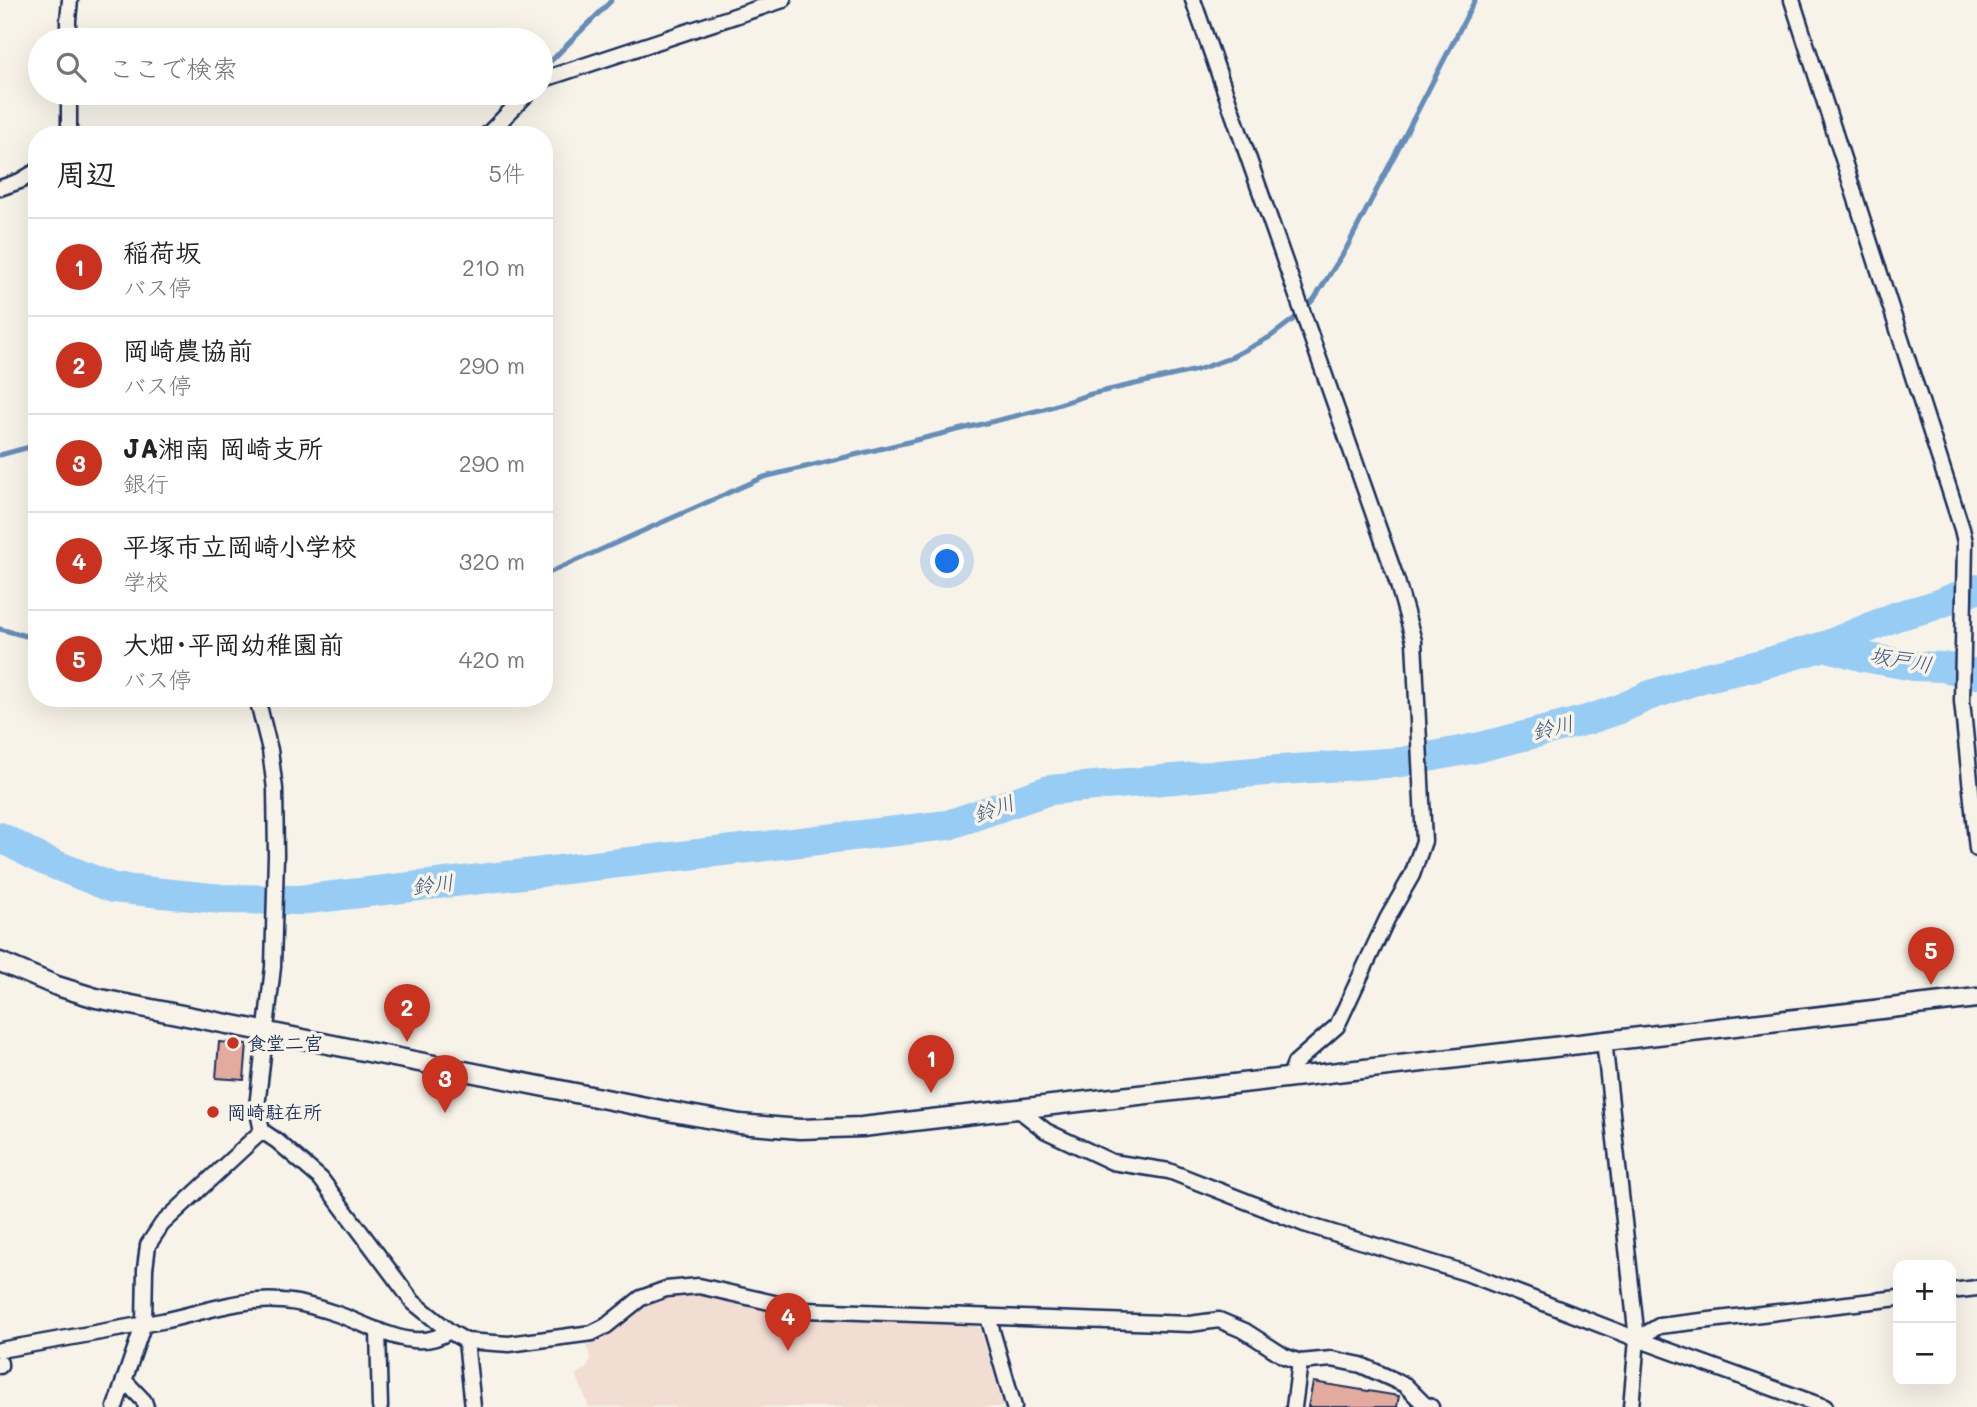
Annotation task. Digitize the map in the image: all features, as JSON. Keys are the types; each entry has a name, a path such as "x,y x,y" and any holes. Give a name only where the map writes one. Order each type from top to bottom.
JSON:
{"street":[{"path":"68,28 71,0"},
{"path":"553,76 783,0"},
{"path":"1193,0 1398,582 1414,640 1423,841 1412,875 1387,919 1337,1026 1295,1063 1289,1078"},
{"path":"1792,0 1965,541 1962,701 1977,849"},
{"path":"69,105 69,126"},
{"path":"496,126 516,105"},
{"path":"0,188 28,176"},
{"path":"259,707 270,750 275,789 276,855 273,967 257,1108 262,1131 321,1179 413,1302 449,1331 466,1340 509,1344 592,1333 606,1326 641,1298 666,1289 699,1286 804,1310 1190,1324 1219,1320 1245,1331 1284,1356 1300,1362 1332,1359 1361,1366 1405,1385 1424,1404 1431,1407"},
{"path":"0,962 58,986 96,998 740,1124 800,1129 862,1127 1019,1110 1977,998"},
{"path":"1604,1040 1637,1339 1632,1407"},
{"path":"1019,1110 1046,1131 1112,1162 1169,1171 1304,1224 1466,1273 1825,1407"},
{"path":"115,1407 144,1323 148,1245 162,1224 262,1131"},
{"path":"1956,1291 1977,1288"},
{"path":"1637,1339 1659,1326 1893,1299"},
{"path":"0,1350 161,1321 243,1302 283,1301 334,1312 378,1331 408,1340 440,1338 449,1331"},
{"path":"988,1317 1014,1407"},
{"path":"378,1331 380,1407"},
{"path":"466,1340 473,1407"},
{"path":"1294,1407 1300,1362"},
{"path":"124,1380 144,1401 146,1407"}],"shaded area":[{"path":"702,1296 798,1318 975,1324 980,1328 1004,1407 589,1407 576,1374 587,1368 591,1359 585,1342 608,1333 645,1305 666,1297"}],"building":[{"path":"219,1042 247,1044 244,1080 216,1078"},
{"path":"1313,1382 1399,1396 1397,1407 1308,1407"}],"waterway":[{"path":"553,571 764,477 1044,409 1091,394 1197,370 1230,358 1270,337 1314,299 1346,249 1475,0"},
{"path":"553,59 611,1"},
{"path":"486,126 492,120"},
{"path":"0,455 28,447"},
{"name":"鈴川","path":"0,837 41,859 113,888 222,899 299,900 948,825 1049,790 1402,762 1476,748 1587,720 1702,678 1825,646 1897,616 1977,589"},
{"path":"0,629 28,637"},
{"name":"坂戸川","path":"1825,646 1864,657 1977,674"}],"place":[{"name":"大畑･平岡幼稚園前","path":"1931,985"},
{"name":"岡崎農協前","path":"407,1042"},
{"name":"食堂二宮","path":"233,1043"},
{"name":"稲荷坂","path":"931,1093"},
{"name":"岡崎駐在所","path":"213,1112"},
{"name":"JA湘南 岡崎支所","path":"445,1113"},
{"name":"平塚市立岡崎小学校","path":"788,1351"}]}
